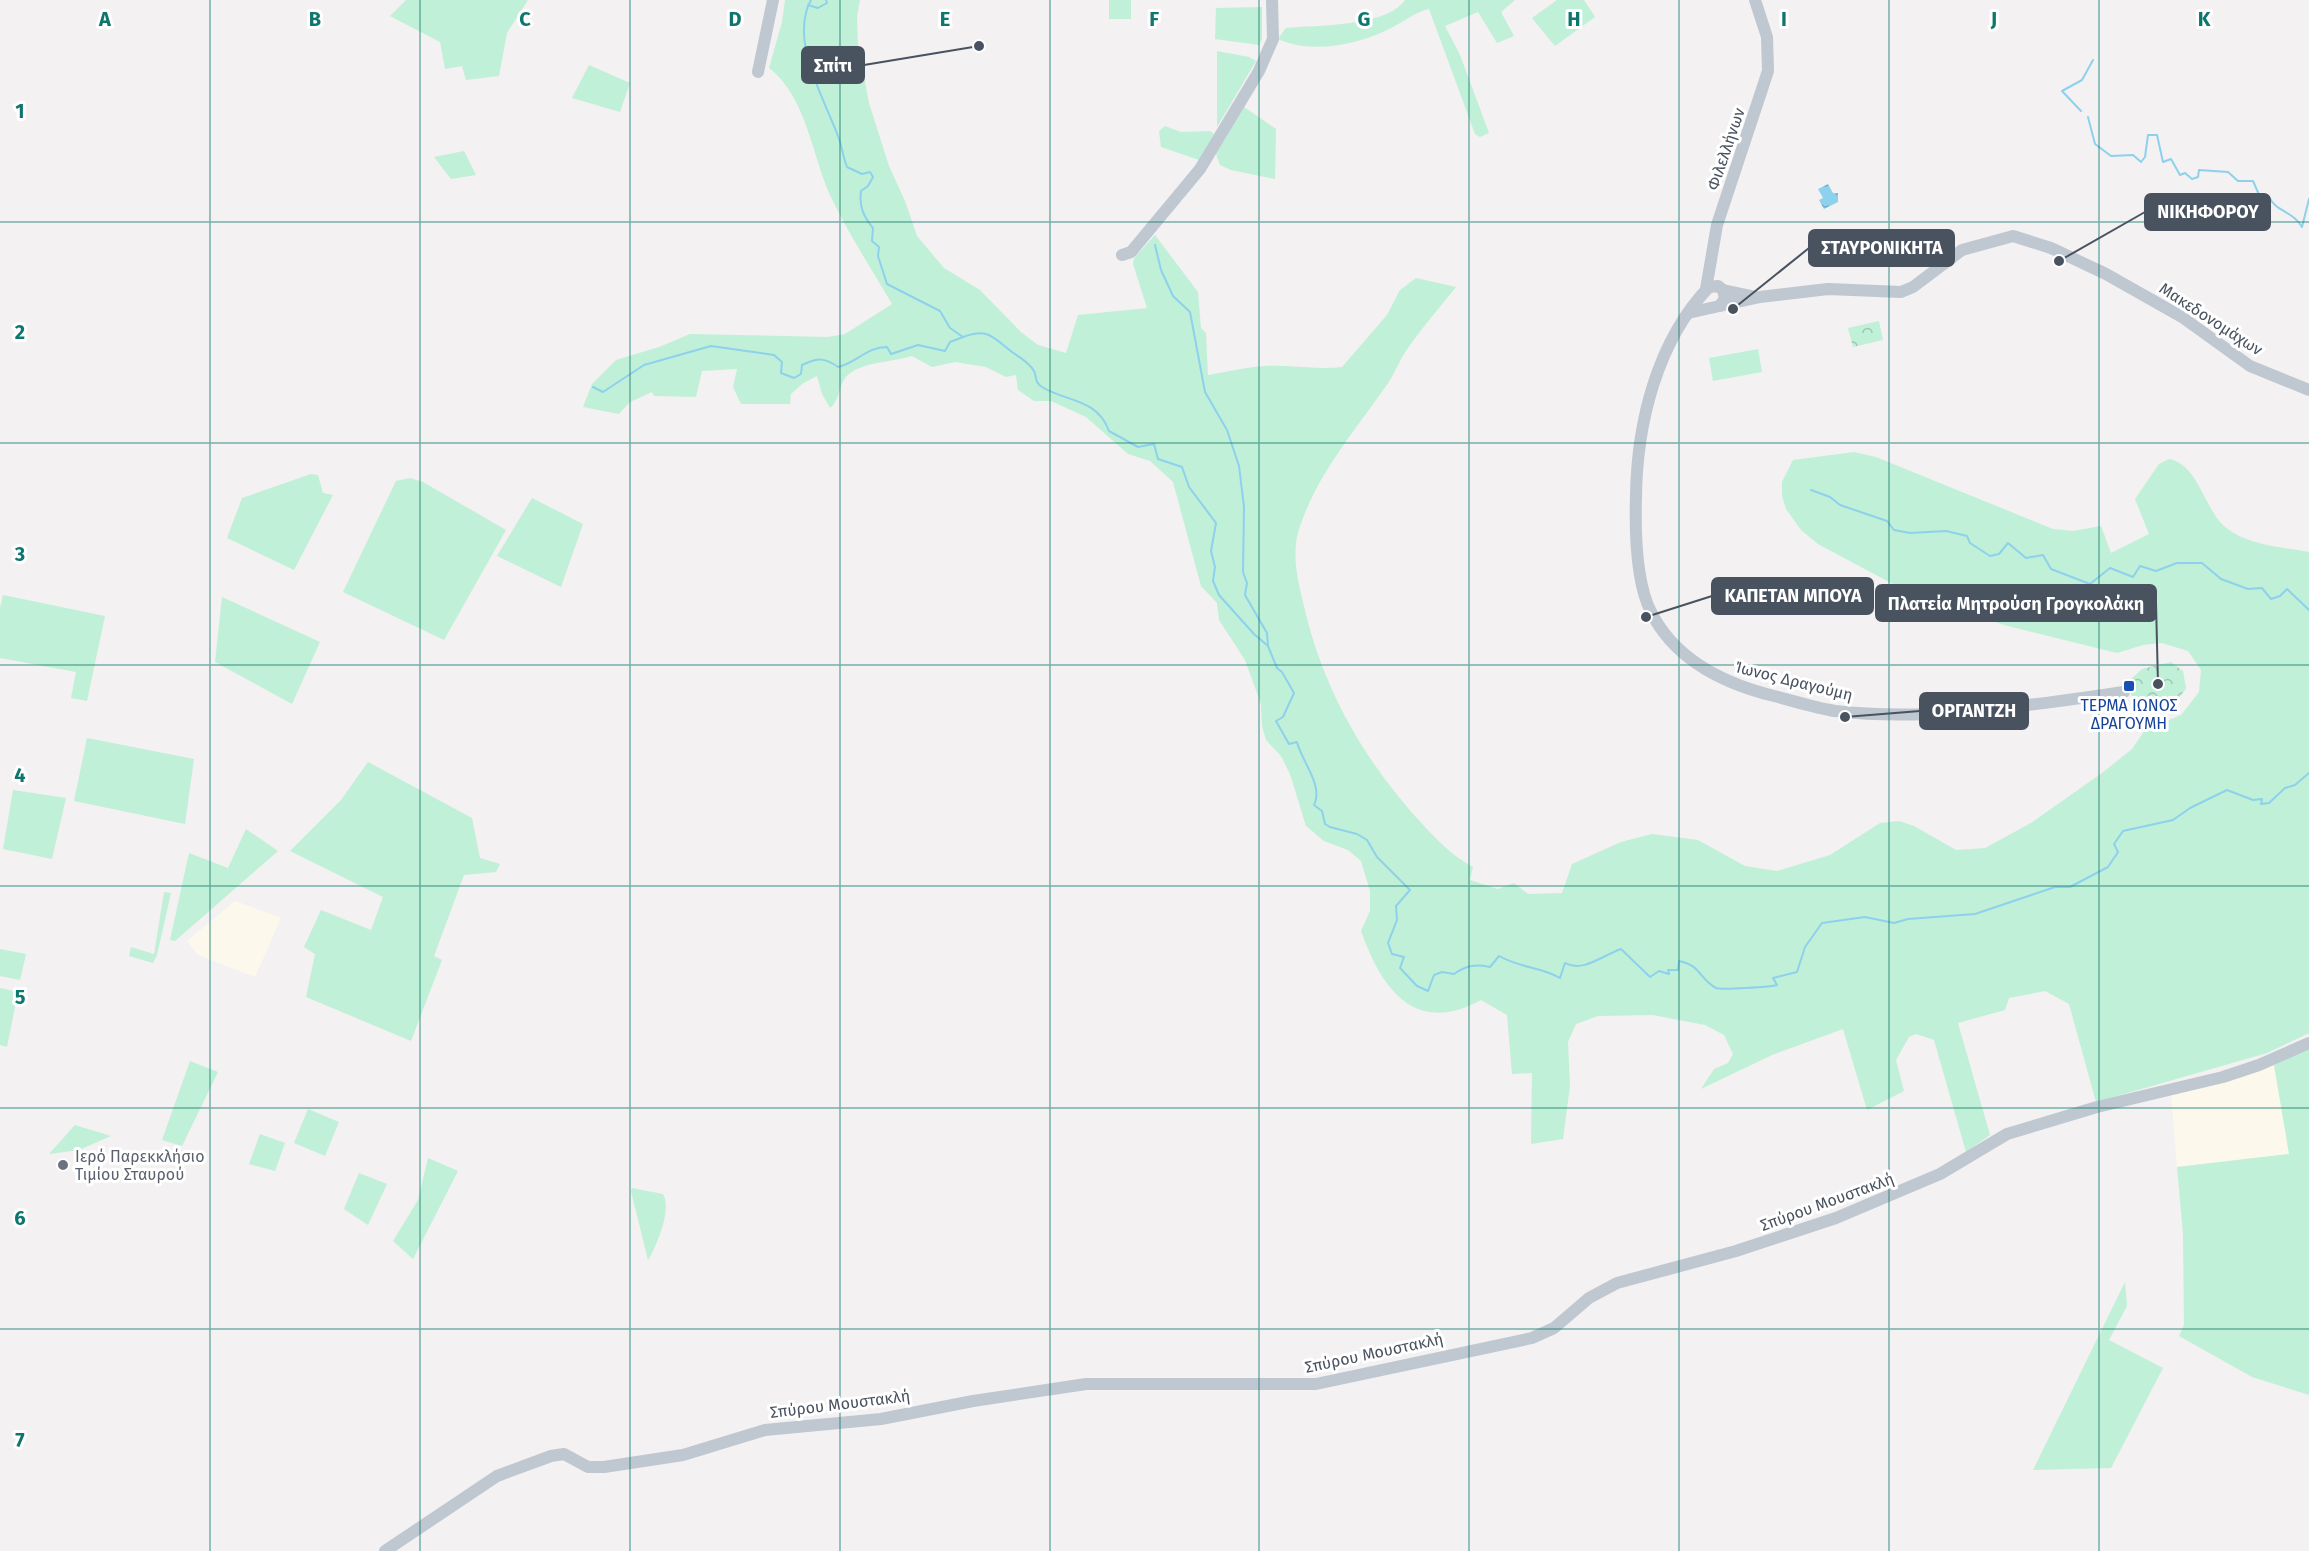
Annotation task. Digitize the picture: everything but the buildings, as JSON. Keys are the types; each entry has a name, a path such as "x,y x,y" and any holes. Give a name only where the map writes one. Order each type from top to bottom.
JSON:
{"street":[{"path":"758,72 773,0"},
{"path":"1122,255 1131,252 1200,169 1259,70 1273,39 1272,0"},
{"name":"Φιλελλήνων","path":"1705,290 1714,257 1717,225 1766,80 1769,52 1766,30 1755,0"},
{"name":"Μακεδονομάχων","path":"1716,306 1760,297 1846,288 1901,292 1913,287 1962,250 2013,236 2051,248 2106,274 2182,317 2250,366 2309,390"},
{"name":"Φιλελλήνων","path":"1714,257 1722,289"},
{"path":"1688,313 1716,306 1725,298 1722,289 1712,286 1705,290 1705,301 1716,306"},
{"name":"Μακεδονομάχων","path":"1722,289 1760,297"},
{"name":"Ίωνος Δραγούμη","path":"1705,290 1673,338 1653,384 1639,449 1635,500 1646,601 1660,627 1686,654 1719,678 1740,686 1833,711 1924,713 2007,708 2124,692"},
{"name":"Σπύρου Μουστακλή","path":"385,1551 497,1476 551,1456 564,1454 588,1467 604,1467 683,1455 765,1431 880,1419 973,1401 1086,1384 1316,1384 1532,1338 1554,1328 1589,1298 1617,1283 1736,1251 1836,1218 1926,1181 2007,1134 2097,1107 2223,1077 2259,1065 2309,1043"}],"shaded area":[{"path":"235,901 281,918 255,977 198,955 187,941"},
{"path":"2274,1065 2289,1154 2177,1167 2171,1094"}],"green space":[{"path":"406,0 528,0 507,33 499,76 466,80 462,66 445,69 440,42 390,16"},
{"path":"785,0 860,0 857,16 858,45 869,103 889,166 905,201 917,236 944,268 980,290 1021,332 1038,345 1066,353 1078,315 1147,308 1133,264 1134,258 1155,235 1198,292 1201,328 1206,333 1208,375 1265,366 1342,367 1387,315 1400,290 1416,278 1456,287 1412,343 1388,383 1328,469 1300,526 1295,554 1311,634 1334,694 1349,723 1383,777 1403,802 1442,844 1473,867 1470,880 1498,889 1514,883 1528,894 1562,893 1572,864 1621,842 1652,834 1698,840 1745,866 1777,871 1830,855 1880,823 1899,821 1914,826 1956,850 1985,848 2031,823 2132,749 2145,730 2181,715 2199,692 2201,670 2188,651 2162,643 2143,645 2117,653 2004,625 1904,590 1818,544 1801,530 1786,509 1782,496 1782,482 1793,460 1854,452 1876,457 2053,529 2073,531 2101,526 2111,553 2149,534 2135,499 2159,464 2169,459 2179,463 2194,478 2211,509 2224,526 2253,541 2309,552 2309,1033 2267,1053 2096,1102 2069,1004 2045,991 2009,998 2005,1010 1958,1023 1990,1135 1966,1152 1934,1040 1916,1034 1909,1037 1896,1060 1904,1091 1867,1110 1843,1029 1772,1055 1701,1089 1714,1069 1728,1063 1733,1054 1724,1035 1705,1025 1653,1015 1598,1016 1576,1024 1568,1042 1570,1086 1563,1139 1531,1144 1532,1073 1512,1074 1507,1015 1481,1000 1458,1010 1437,1013 1420,1010 1404,1001 1379,972 1361,931 1370,911 1370,891 1361,861 1348,850 1324,841 1306,826 1290,774 1281,756 1266,740 1262,726 1261,704 1245,660 1219,620 1217,603 1201,586 1173,482 1150,461 1128,454 1086,417 1051,401 1034,401 1018,390 1016,375 1006,377 986,367 955,362 932,367 912,356 867,366 851,373 845,378 836,401 830,408 822,394 817,376 802,384 791,394 790,404 741,404 733,387 737,369 702,371 696,397 654,396 652,392 630,402 619,414 583,407 592,384 616,360 659,347 690,334 828,337 845,334 892,304 830,195 807,127 792,94 769,68 782,22"},
{"path":"1109,0 1131,0 1131,19 1109,19"},
{"path":"1405,0 1515,0 1501,12 1514,36 1497,43 1478,12 1445,26 1460,55 1489,133 1480,137 1475,134 1429,9 1375,35 1333,46 1305,46 1278,39 1286,28 1368,20 1396,9"},
{"path":"1557,0 1584,0 1595,17 1555,46 1532,18"},
{"path":"1262,7 1262,39 1259,45 1215,39 1216,8"},
{"path":"1217,51 1249,57 1256,61 1217,127"},
{"path":"589,65 630,83 620,112 572,98"},
{"path":"1244,107 1276,129 1275,179 1231,170 1220,165 1216,154"},
{"path":"1165,126 1181,132 1210,131 1214,134 1199,160 1161,147 1159,131"},
{"path":"464,151 476,175 451,179 434,157"},
{"path":"1879,321 1883,340 1853,347 1848,328"},
{"path":"1758,349 1762,372 1713,381 1709,358"},
{"path":"311,474 318,475 323,493 333,495 294,570 227,538 242,498"},
{"path":"410,478 423,482 506,530 444,640 343,592 396,481"},
{"path":"532,498 583,524 561,587 497,556"},
{"path":"3,595 105,616 87,701 71,698 76,672 0,658 0,608"},
{"path":"222,597 320,642 292,704 215,662"},
{"path":"2171,662 2183,671 2186,688 2177,700 2167,707 2139,713 2132,703 2130,680 2142,669"},
{"path":"87,738 194,759 185,824 74,801"},
{"path":"368,762 472,818 480,858 500,864 496,872 464,875 434,956 442,960 411,1041 306,997 315,954 304,947 321,910 371,930 383,897 290,851 341,800"},
{"path":"13,790 66,798 52,859 3,849"},
{"path":"246,829 278,851 175,941 170,940 189,853 228,868"},
{"path":"164,892 171,893 157,955 153,963 129,956 131,947 154,954"},
{"path":"0,949 26,954 20,980 0,976"},
{"path":"0,988 18,992 7,1047 0,1045"},
{"path":"2309,1047 2309,1395 2252,1377 2179,1336 2184,1325 2183,1234 2177,1167 2289,1154 2274,1065"},
{"path":"190,1061 218,1072 182,1146 162,1140"},
{"path":"308,1109 339,1122 325,1156 294,1143"},
{"path":"75,1125 111,1136 79,1150 49,1154"},
{"path":"260,1134 285,1143 275,1171 249,1164"},
{"path":"428,1158 458,1171 413,1259 393,1241 418,1200"},
{"path":"359,1173 387,1184 368,1225 344,1209"},
{"path":"632,1188 663,1194 665,1201 665,1218 648,1260 631,1191"},
{"path":"2125,1282 2127,1306 2109,1340 2163,1368 2111,1468 2033,1470"}],"water":[{"path":"1828,184 1833,193 1838,193 1838,202 1824,209 1819,200 1823,198 1818,189"}],"waterway":[{"path":"811,0 805,16 806,51 838,136 847,167 862,174 870,172 873,177 868,186 861,191 861,206 873,228 872,241 879,247 878,256 887,284 940,311 950,328 963,337 979,333 995,338 1030,365 1042,387 1089,407 1104,420 1109,431 1138,447 1154,444 1158,459 1182,467 1189,487 1216,523 1211,551 1215,567 1213,581 1219,595 1268,646 1277,668 1282,672 1294,693 1283,717 1276,721 1289,744 1297,742 1314,781 1316,790 1314,805 1322,811 1325,824 1357,834 1367,840 1377,857 1410,890 1396,906 1397,920 1388,943 1392,954 1404,957 1400,968 1417,986 1428,991 1434,975 1442,972 1454,974 1471,966 1490,967 1499,956 1560,978 1565,963 1572,966 1586,965 1621,949 1650,977 1659,971 1669,974 1668,970 1678,970 1679,961 1692,966 1716,988 1777,985 1773,978 1797,972 1805,947 1822,923 1865,917 1894,923 1908,919 1975,914 2055,887 2070,887 2108,867 2118,852 2114,844 2123,831 2173,820 2190,808 2227,790 2253,800 2262,799 2261,804 2269,803 2285,788 2295,785 2309,773"},
{"path":"808,5 818,8 827,3 826,0"},
{"path":"2081,111 2062,91 2082,80 2093,60"},
{"path":"2088,117 2095,144 2111,156 2133,155 2141,162 2145,157 2148,135 2157,135 2163,162 2171,159 2180,175 2185,173 2192,179 2198,177 2199,170 2228,172 2238,181 2253,181 2260,197 2269,197 2276,206 2294,218 2302,227 2309,199"},
{"path":"1155,245 1161,270 1173,296 1190,312 1205,392 1227,430 1239,466 1244,507 1243,572 1247,583 1245,595 1267,633 1268,646"},
{"path":"593,387 603,392 644,365 711,346 774,355 782,362 781,373 794,378 801,374 802,365 812,361 825,360 838,367 867,352 887,347 891,354 918,345 945,351 950,342 963,337"},
{"path":"1811,490 1830,497 1840,505 1887,521 1894,530 1910,533 1946,531 1967,536 1970,543 1990,556 1999,554 2008,543 2026,558 2043,555 2051,569 2090,584 2110,568 2133,577 2140,566 2156,571 2177,563 2202,563 2221,579 2248,589 2262,588 2271,599 2280,596 2287,589 2309,610"}],"place":[{"name":"Σπίτι","path":"979,46"},
{"name":"ΝΙΚΗΦΟΡΟΥ","path":"2059,261"},
{"name":"ΣΤΑΥΡΟΝΙΚΗΤΑ","path":"1733,309"},
{"name":"ΚΑΠΕΤΑΝ ΜΠΟΥΑ","path":"1646,617"},
{"name":"Πλατεία Μητρούση Γρογκολάκη","path":"2158,684"},
{"name":"ΤΕΡΜΑ ΙΩΝΟΣ ΔΡΑΓΟΥΜΗ","path":"2129,686"},
{"name":"ΟΡΓΑΝΤΖΗ","path":"1845,717"},
{"name":"Ιερό Παρεκκλήσιο Τιμίου Σταυρού","path":"63,1165"}]}
